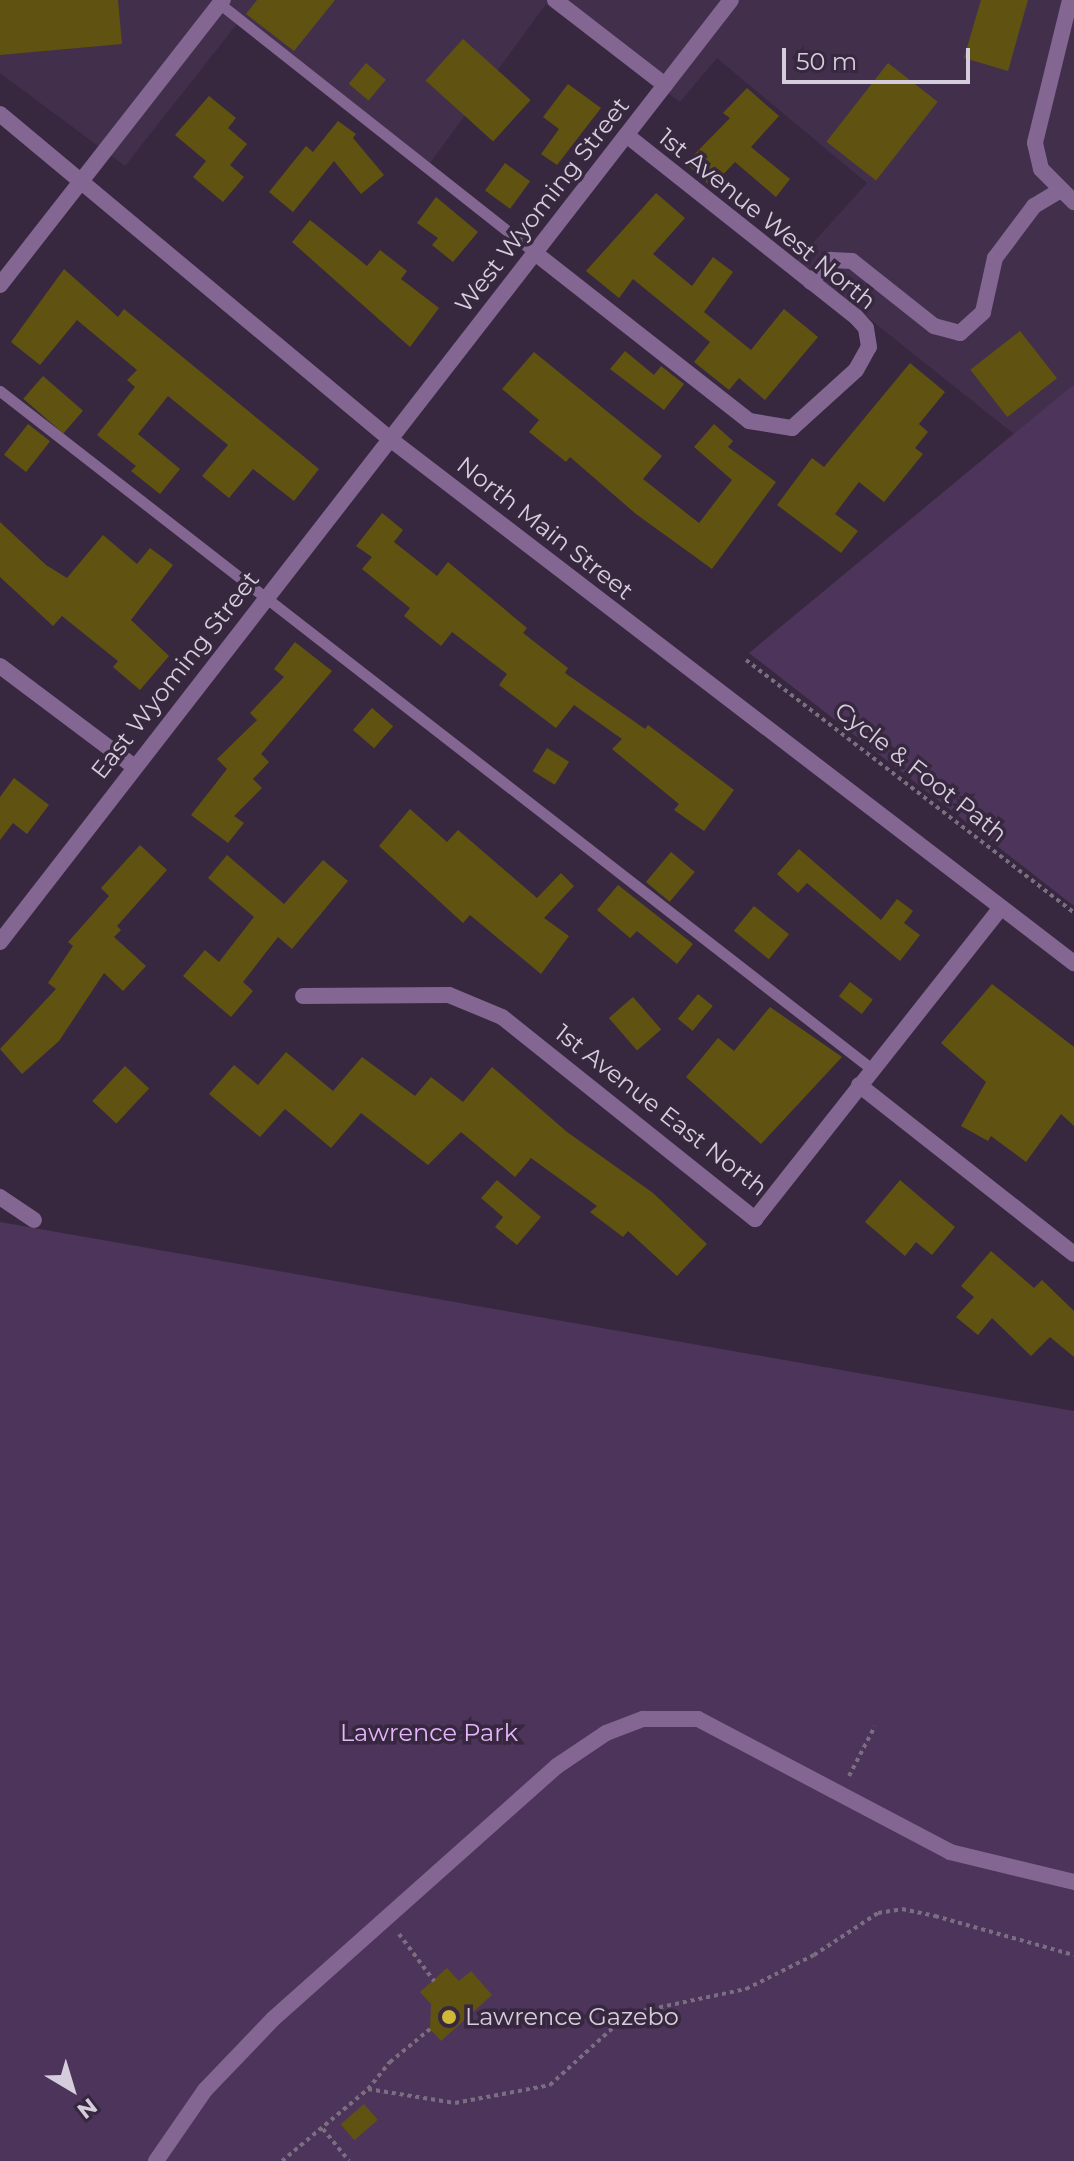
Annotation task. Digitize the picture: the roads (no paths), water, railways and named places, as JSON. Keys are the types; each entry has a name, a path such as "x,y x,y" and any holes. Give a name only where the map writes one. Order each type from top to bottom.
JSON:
{"street":[{"path":"555,0 665,85"},
{"name":"West Wyoming Street","path":"390,439 731,0"},
{"path":"1070,0 1035,143 1041,169 1059,191 1074,202"},
{"path":"0,285 221,2"},
{"name":"North Main Street","path":"0,114 83,178 390,439 1074,963"},
{"name":"1st Avenue West North","path":"535,253 735,413 780,428 805,421 856,370 869,347 866,328 626,135"},
{"path":"811,282 831,260 852,261 934,326 960,333 983,312 995,258 1034,206 1059,191"},
{"name":"East Wyoming Street","path":"0,942 133,766 390,439"},
{"path":"0,666 133,766"},
{"path":"1001,908 859,1085 1074,1254"},
{"name":"1st Avenue East North","path":"303,996 449,995 502,1017 755,1219 859,1085"},
{"path":"0,1197 34,1220"},
{"path":"156,2161 205,2090 387,1918 557,1766 606,1733 643,1719 698,1719 950,1852 1074,1882"}],"lane":[{"path":"221,2 535,253"},
{"path":"0,391 872,1069"}],"place":[{"name":"Lawrence Gazebo","path":"449,2017"}],"park label":[{"name":"Lawrence Park","path":"429,1733"}]}
